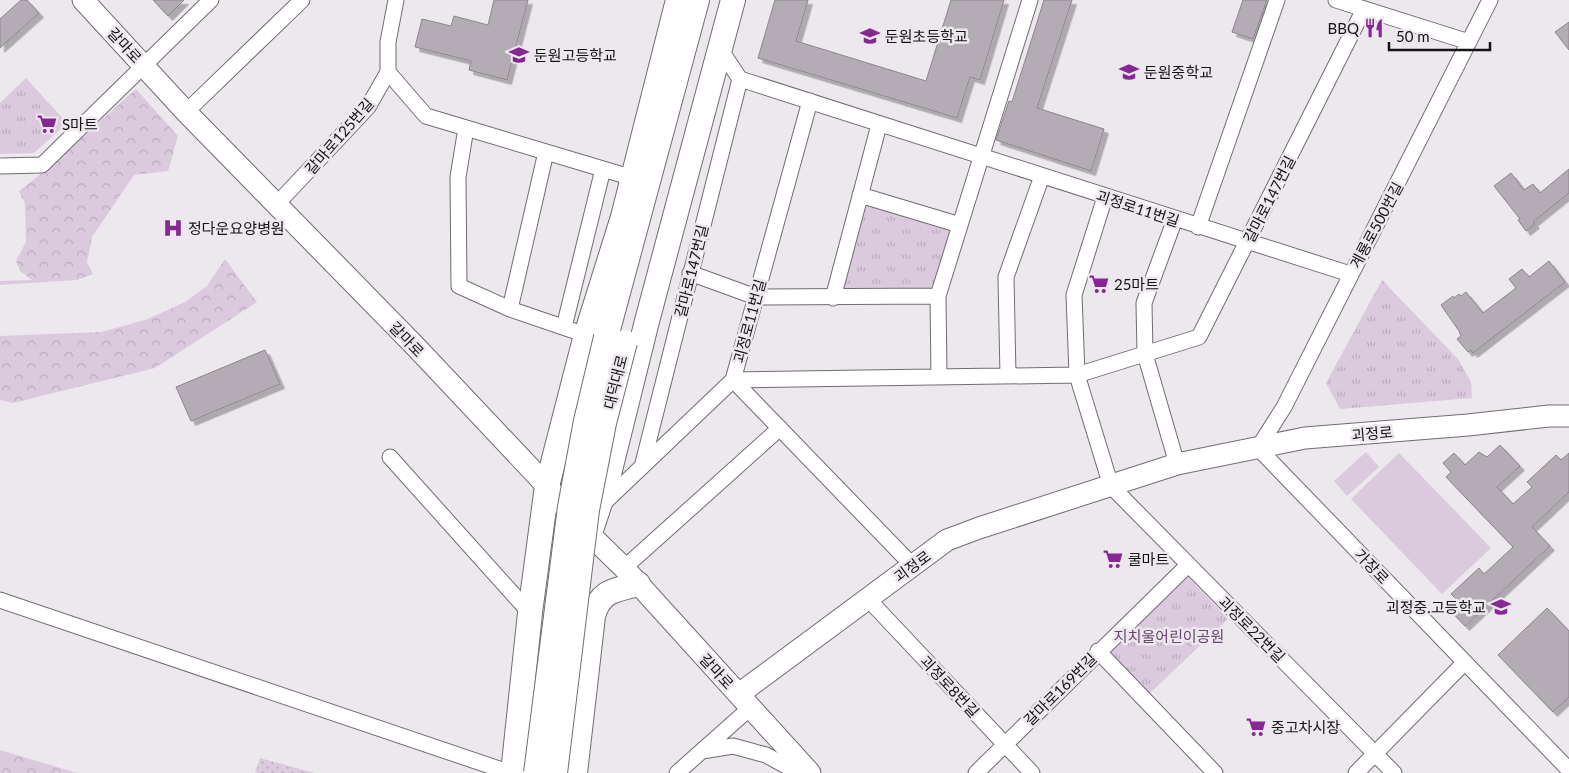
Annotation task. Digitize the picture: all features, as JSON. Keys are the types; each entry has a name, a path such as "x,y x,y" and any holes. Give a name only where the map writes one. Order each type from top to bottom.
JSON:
{"main road":[{"name":"갈마로","path":"82,0 144,64 186,112 417,348 547,486 808,771"},
{"name":"대덕대로","path":"536,773 570,507 586,421 606,338 697,0"},
{"name":"대덕대로","path":"555,773 587,510 604,423 606,338 719,0"},
{"path":"590,534 607,482 652,302 733,0"},
{"path":"675,10 677,74"},
{"path":"512,773 530,613 547,486 606,338 623,217 675,10"},
{"name":"괴정로","path":"744,701 868,599 947,540 1177,464 1305,438 1468,426 1549,416 1569,416"},
{"path":"575,773 593,616 597,601 631,576"}],"street":[{"path":"0,166 42,165 211,0"},
{"path":"186,112 302,0"},
{"name":"갈마로125번길","path":"276,205 368,107 388,72 388,42 396,0"},
{"path":"939,377 938,296 1030,0"},
{"name":"괴정로11번길","path":"1198,227 1277,0"},
{"path":"1336,0 1469,42"},
{"name":"계룡로500번길","path":"1258,448 1284,406 1490,0"},
{"name":"갈마로147번길","path":"733,380 1077,375 1199,337 1364,9"},
{"path":"720,49 740,79"},
{"path":"388,72 426,116 633,178"},
{"name":"괴정로11번길","path":"740,79 1104,197 1350,274"},
{"name":"갈마로147번길","path":"643,463 740,79"},
{"name":"괴정로11번길","path":"810,101 733,380 912,565"},
{"path":"833,298 879,125"},
{"path":"466,128 458,177 459,286 510,309 564,327 606,338"},
{"path":"510,309 546,152"},
{"path":"564,327 603,169"},
{"path":"1008,376 1006,277 1042,176"},
{"path":"860,195 960,225"},
{"path":"1104,197 1074,295 1077,375 1110,486"},
{"path":"1175,219 1144,303 1144,354 1177,464"},
{"path":"690,273 756,297 938,296"},
{"path":"607,500 643,463 733,380"},
{"path":"631,576 780,428"},
{"name":"가장로","path":"1258,448 1569,770"},
{"path":"390,457 530,613"},
{"name":"괴정로22번길","path":"1110,486 1394,773"},
{"name":"갈마로169번길","path":"976,773 1098,651 1188,565"},
{"name":"괴정로8번길","path":"868,599 1032,773"},
{"path":"0,600 512,773"},
{"path":"1098,651 1215,773"},
{"path":"1356,773 1465,662"},
{"path":"677,773 702,751 744,701"},
{"path":"702,751 733,746 766,755 786,766 808,771"}],"green space":[{"path":"26,78 67,123 34,153 0,154 0,103"},
{"path":"136,89 178,136 168,171 134,175 92,237 87,262 93,274 77,280 0,285 0,281 32,280 20,271 16,261 26,242 25,204 19,191 45,171"},
{"path":"864,203 952,228 935,288 840,288"},
{"path":"225,259 257,302 155,368 13,403 0,400 0,336 102,332 148,319 185,302 207,286"},
{"path":"1382,280 1458,359 1471,382 1472,398 1340,409 1326,383"},
{"path":"1366,452 1379,467 1347,496 1334,481"},
{"path":"1399,453 1491,548 1442,594 1351,499"},
{"name":"지치울어린이공원","path":"1188,577 1228,619 1149,694 1109,653"},
{"path":"0,750 77,773 0,773"},
{"path":"260,758 314,773 255,773"}],"building":[{"path":"21,0 27,0 39,13 0,48 0,19"},
{"path":"153,0 184,0 168,16"},
{"path":"494,0 528,0 507,80 469,70 471,61 415,47 422,19 451,26 454,16 488,25"},
{"path":"775,0 808,0 796,41 926,81 951,0 1004,0 980,80 970,77 957,118 758,58"},
{"path":"1044,0 1072,0 1037,108 1104,129 1091,171 996,140 1009,101 1012,102"},
{"path":"1243,0 1267,0 1253,39 1232,32"},
{"path":"1569,22 1569,50 1555,32"},
{"path":"1569,169 1569,193 1533,222 1535,224 1526,231 1518,220 1520,219 1494,186 1511,173 1524,190 1533,184 1540,193"},
{"path":"1549,261 1565,282 1473,353 1471,350 1468,352 1457,339 1461,336 1459,331 1441,305 1453,296 1454,298 1459,294 1461,296 1466,292 1483,313 1516,288 1509,279 1522,269 1529,277"},
{"path":"265,350 280,384 191,421 176,387"},
{"path":"1500,445 1520,466 1497,487 1513,504 1532,487 1527,482 1556,455 1561,460 1569,453 1569,492 1532,527 1550,546 1465,626 1447,607 1456,599 1451,594 1479,568 1484,574 1513,547 1446,477 1451,472 1443,463 1454,453 1465,465 1479,452 1487,457"},
{"path":"1547,608 1569,631 1569,697 1553,712 1498,655"}],"place":[{"name":"BBQ","path":"1374,28"},
{"name":"둔원초등학교","path":"870,36"},
{"name":"둔원고등학교","path":"519,55"},
{"name":"둔원중학교","path":"1129,72"},
{"name":"S마트","path":"47,124"},
{"name":"정다운요양병원","path":"173,228"},
{"name":"25마트","path":"1099,284"},
{"name":"쿨마트","path":"1113,559"},
{"name":"괴정중.고등학교","path":"1501,607"},
{"name":"중고차시장","path":"1256,727"}]}
